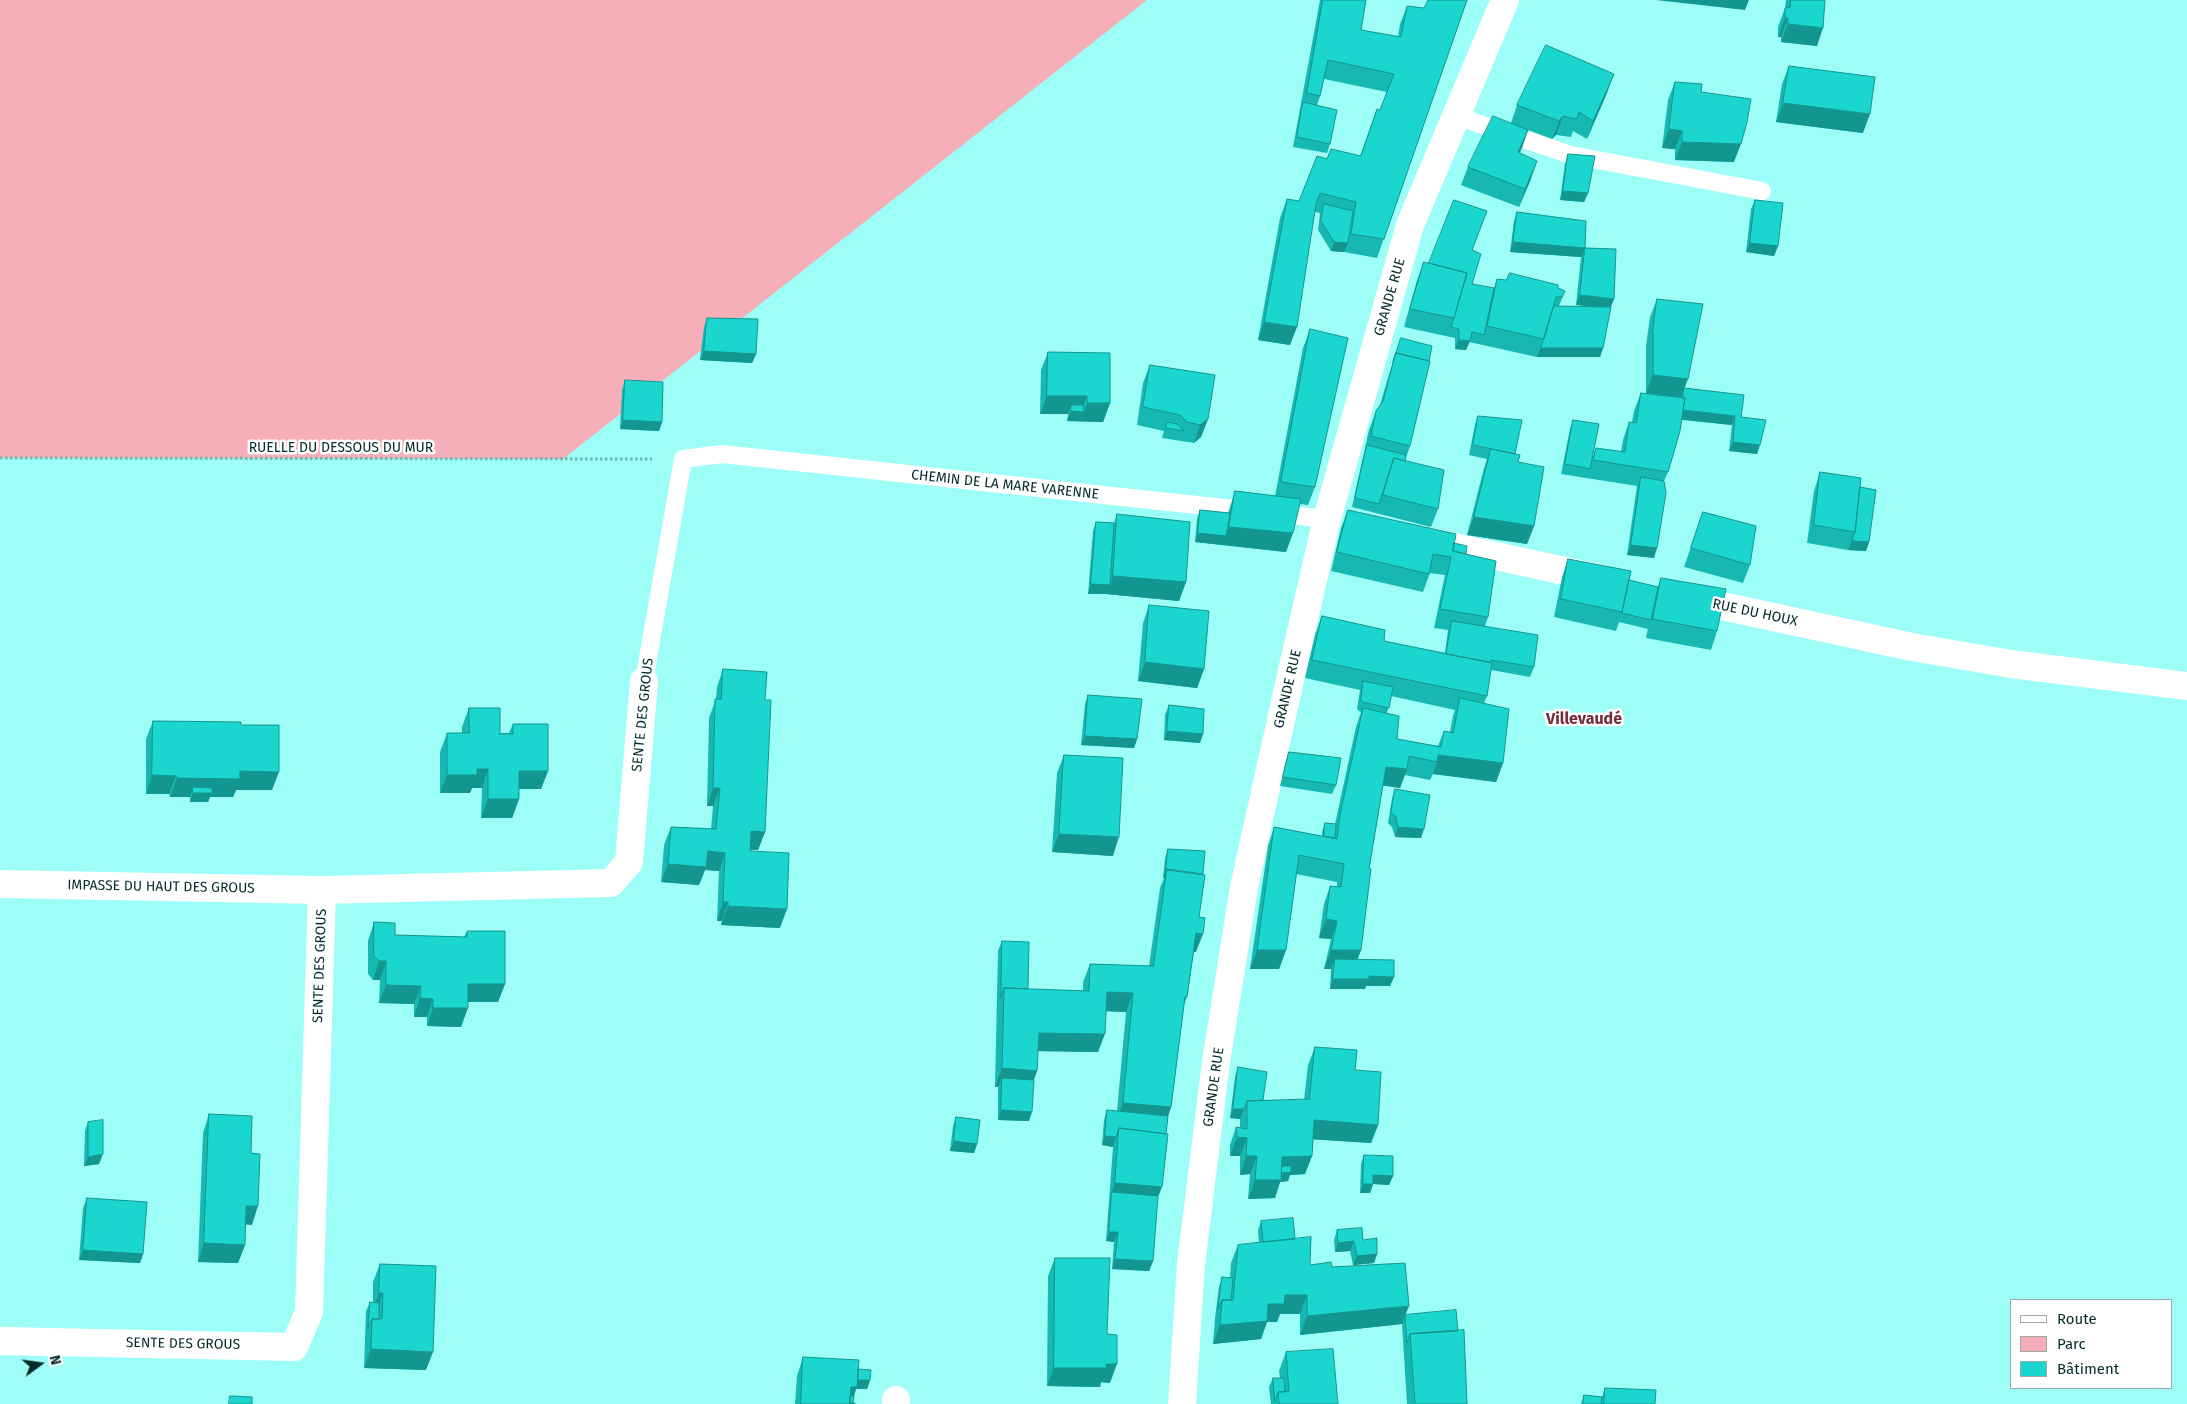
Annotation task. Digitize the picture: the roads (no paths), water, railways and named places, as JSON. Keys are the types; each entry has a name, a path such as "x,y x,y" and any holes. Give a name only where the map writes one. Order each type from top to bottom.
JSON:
{"street":[{"name":"GRANDE RUE","path":"1182,1404 1191,1264 1216,1062 1244,887 1410,225 1505,0"},
{"path":"1405,536 1629,586"},
{"name":"RUE DU HOUX","path":"1658,592 1912,648 2011,664 2187,686"},
{"name":"SENTE DES GROUS","path":"0,1341 294,1347 309,1312 322,890 611,883 629,862 644,681"},
{"name":"IMPASSE DU HAUT DES GROUS","path":"0,884 322,890"}],"lane":[{"path":"1456,116 1571,155 1762,191"},
{"name":"CHEMIN DE LA MARE VARENNE","path":"683,460 722,454 1337,522"},
{"name":"SENTE DES GROUS","path":"644,681 683,460"}],"district":[{"name":"Villevaudé","path":"1584,720"}]}
